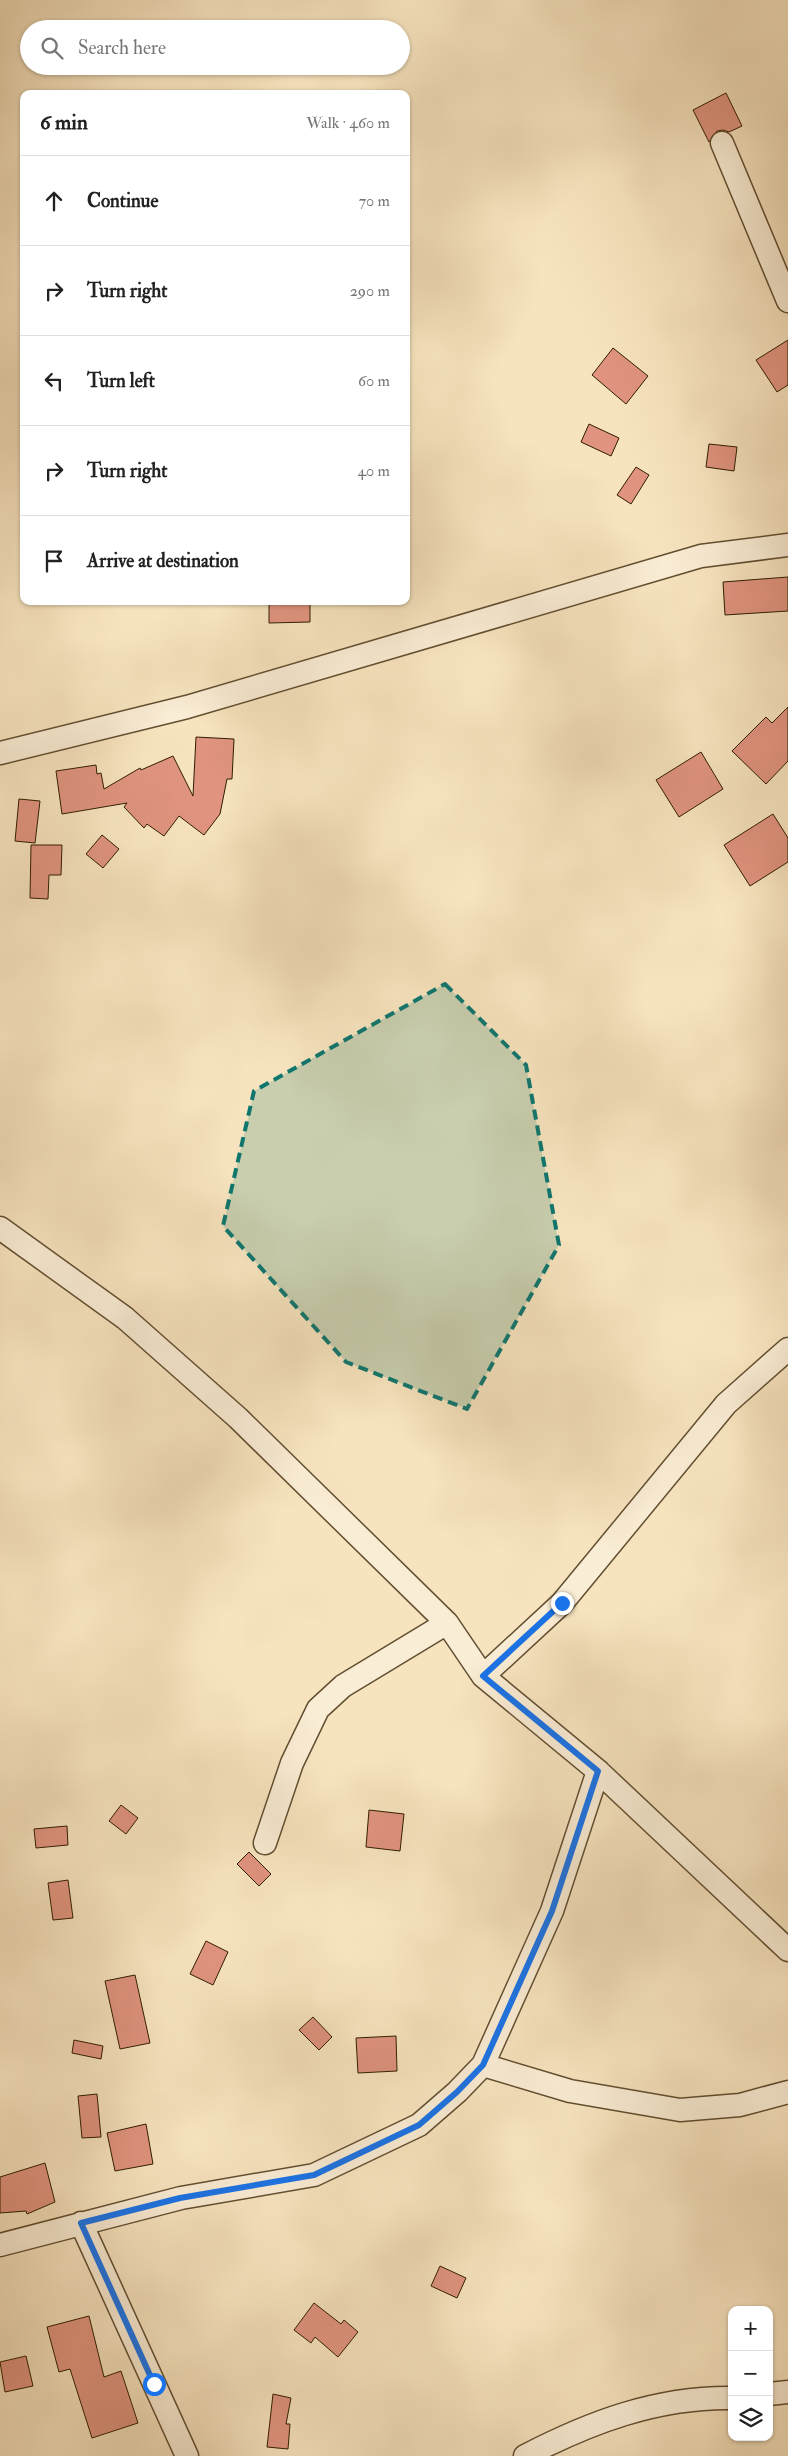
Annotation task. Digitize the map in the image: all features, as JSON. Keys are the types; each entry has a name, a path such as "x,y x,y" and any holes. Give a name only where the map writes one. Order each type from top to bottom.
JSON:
{"street":[{"path":"722,144 788,301"},
{"path":"0,753 187,707 701,556 788,545"},
{"path":"0,1228 125,1318 238,1418 447,1623 483,1676 598,1771 788,1950"},
{"path":"483,1676 562,1603 726,1404 788,1349"},
{"path":"265,1843 292,1763 318,1709 343,1686 447,1623"},
{"path":"0,2245 180,2198 314,2175 419,2125 457,2092 483,2065 552,1911 598,1771"},
{"path":"483,2065 570,2091 680,2110 740,2105 788,2092"},
{"path":"81,2223 187,2456"},
{"path":"773,2394 788,2392"},
{"path":"525,2456 552,2442 636,2409 699,2398 728,2398"}],"highlighted area":[{"path":"445,984 526,1065 559,1245 467,1409 346,1362 223,1226 254,1091"}],"building":[{"path":"726,93 742,126 729,132 717,131 709,142 693,110"},
{"path":"788,340 788,385 777,392 756,360"},
{"path":"613,348 648,376 626,404 592,375"},
{"path":"589,424 619,438 611,456 581,442"},
{"path":"709,444 737,447 734,471 706,467"},
{"path":"636,467 649,475 631,504 617,495"},
{"path":"788,577 788,611 725,615 723,582"},
{"path":"269,605 310,605 310,622 269,623"},
{"path":"788,707 788,761 766,784 732,751 766,717 772,723"},
{"path":"196,737 234,739 232,779 227,779 220,814 204,835 179,816 164,836 147,824 144,828 124,807 127,803 62,814 56,771 96,765 97,774 101,773 104,789 140,768 141,770 173,756 193,796"},
{"path":"701,752 723,789 679,817 656,780"},
{"path":"19,799 40,801 35,843 15,841"},
{"path":"773,814 788,838 788,862 750,886 724,845"},
{"path":"102,835 119,849 103,868 86,854"},
{"path":"31,845 62,845 61,875 49,875 48,899 30,898"},
{"path":"121,1805 138,1818 126,1834 109,1821"},
{"path":"369,1810 404,1814 400,1851 366,1847"},
{"path":"67,1826 68,1845 36,1848 34,1829"},
{"path":"249,1852 271,1874 259,1886 237,1864"},
{"path":"68,1880 73,1918 53,1920 48,1883"},
{"path":"206,1941 228,1952 213,1985 190,1974"},
{"path":"135,1975 150,2043 120,2049 105,1981"},
{"path":"313,2017 332,2037 319,2050 299,2030"},
{"path":"396,2036 397,2071 358,2073 356,2038"},
{"path":"74,2040 103,2046 101,2059 72,2053"},
{"path":"97,2094 101,2137 82,2138 78,2096"},
{"path":"146,2124 153,2164 115,2171 107,2133"},
{"path":"45,2163 55,2202 27,2214 26,2211 0,2213 0,2177"},
{"path":"440,2266 466,2278 457,2298 431,2286"},
{"path":"314,2303 341,2324 344,2320 358,2332 338,2357 315,2337 311,2343 294,2330"},
{"path":"89,2316 104,2377 121,2371 138,2423 92,2438 70,2369 59,2372 47,2327"},
{"path":"26,2356 33,2386 5,2392 0,2362"},
{"path":"273,2394 291,2398 286,2424 290,2424 288,2449 267,2447"}],"route":[{"path":"154,2384 81,2223 180,2198 314,2175 419,2125 457,2092 483,2065 552,1911 598,1771 483,1676 562,1603"}]}
